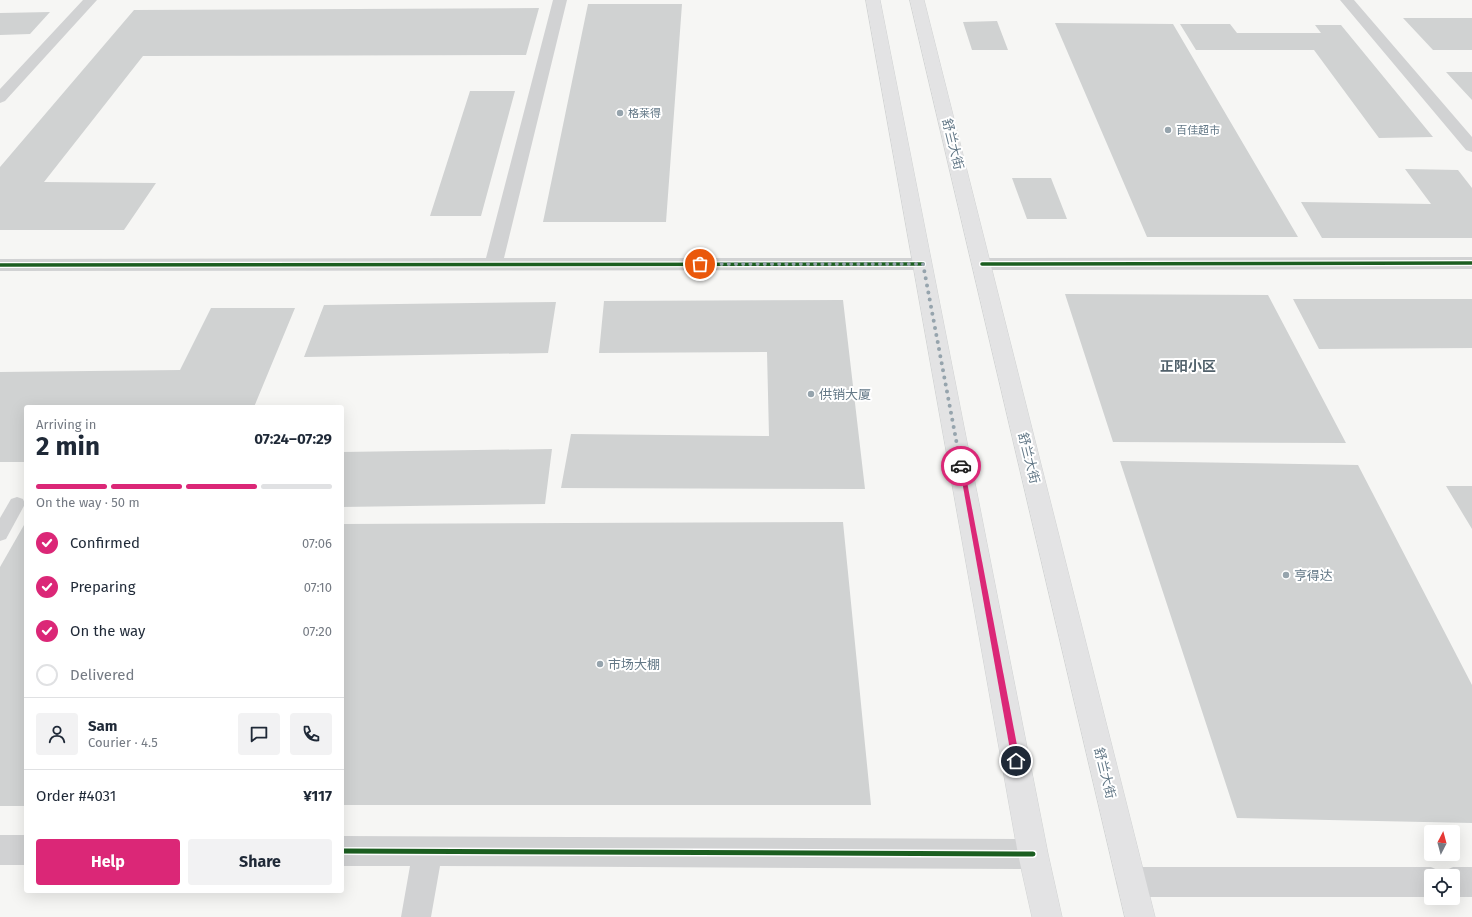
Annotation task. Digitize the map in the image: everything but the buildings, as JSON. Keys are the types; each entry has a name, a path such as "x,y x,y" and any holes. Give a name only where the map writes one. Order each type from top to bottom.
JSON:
{"main road":[{"path":"873,0 1033,854 1047,917"},
{"name":"舒兰大街","path":"918,0 1140,917"}],"street":[{"path":"0,98 90,0"},
{"path":"493,265 560,0"},
{"path":"1347,0 1472,147"},
{"path":"982,264 1472,263"},
{"path":"0,265 923,264"},
{"path":"0,850 24,850"},
{"path":"344,851 1033,854"},
{"path":"416,917 428,851"},
{"path":"1131,882 1424,882"},
{"path":"1460,882 1472,882"}],"lane":[{"path":"0,534 17,504"}],"cycle path":[{"path":"982,264 1472,263"},
{"path":"0,265 923,264"},
{"path":"344,851 1033,854"}],"way so far":[{"path":"700,264 923,264 961,466"}],"place":[{"name":"格莱得","path":"620,113"},
{"name":"百佳超市","path":"1168,130"},
{"name":"供销大厦","path":"811,394"},
{"name":"亨得达","path":"1286,575"},
{"name":"市场大棚","path":"600,664"}],"district":[{"name":"正阳小区","path":"1188,366"}],"route":[{"path":"961,466 1016,761"}]}
